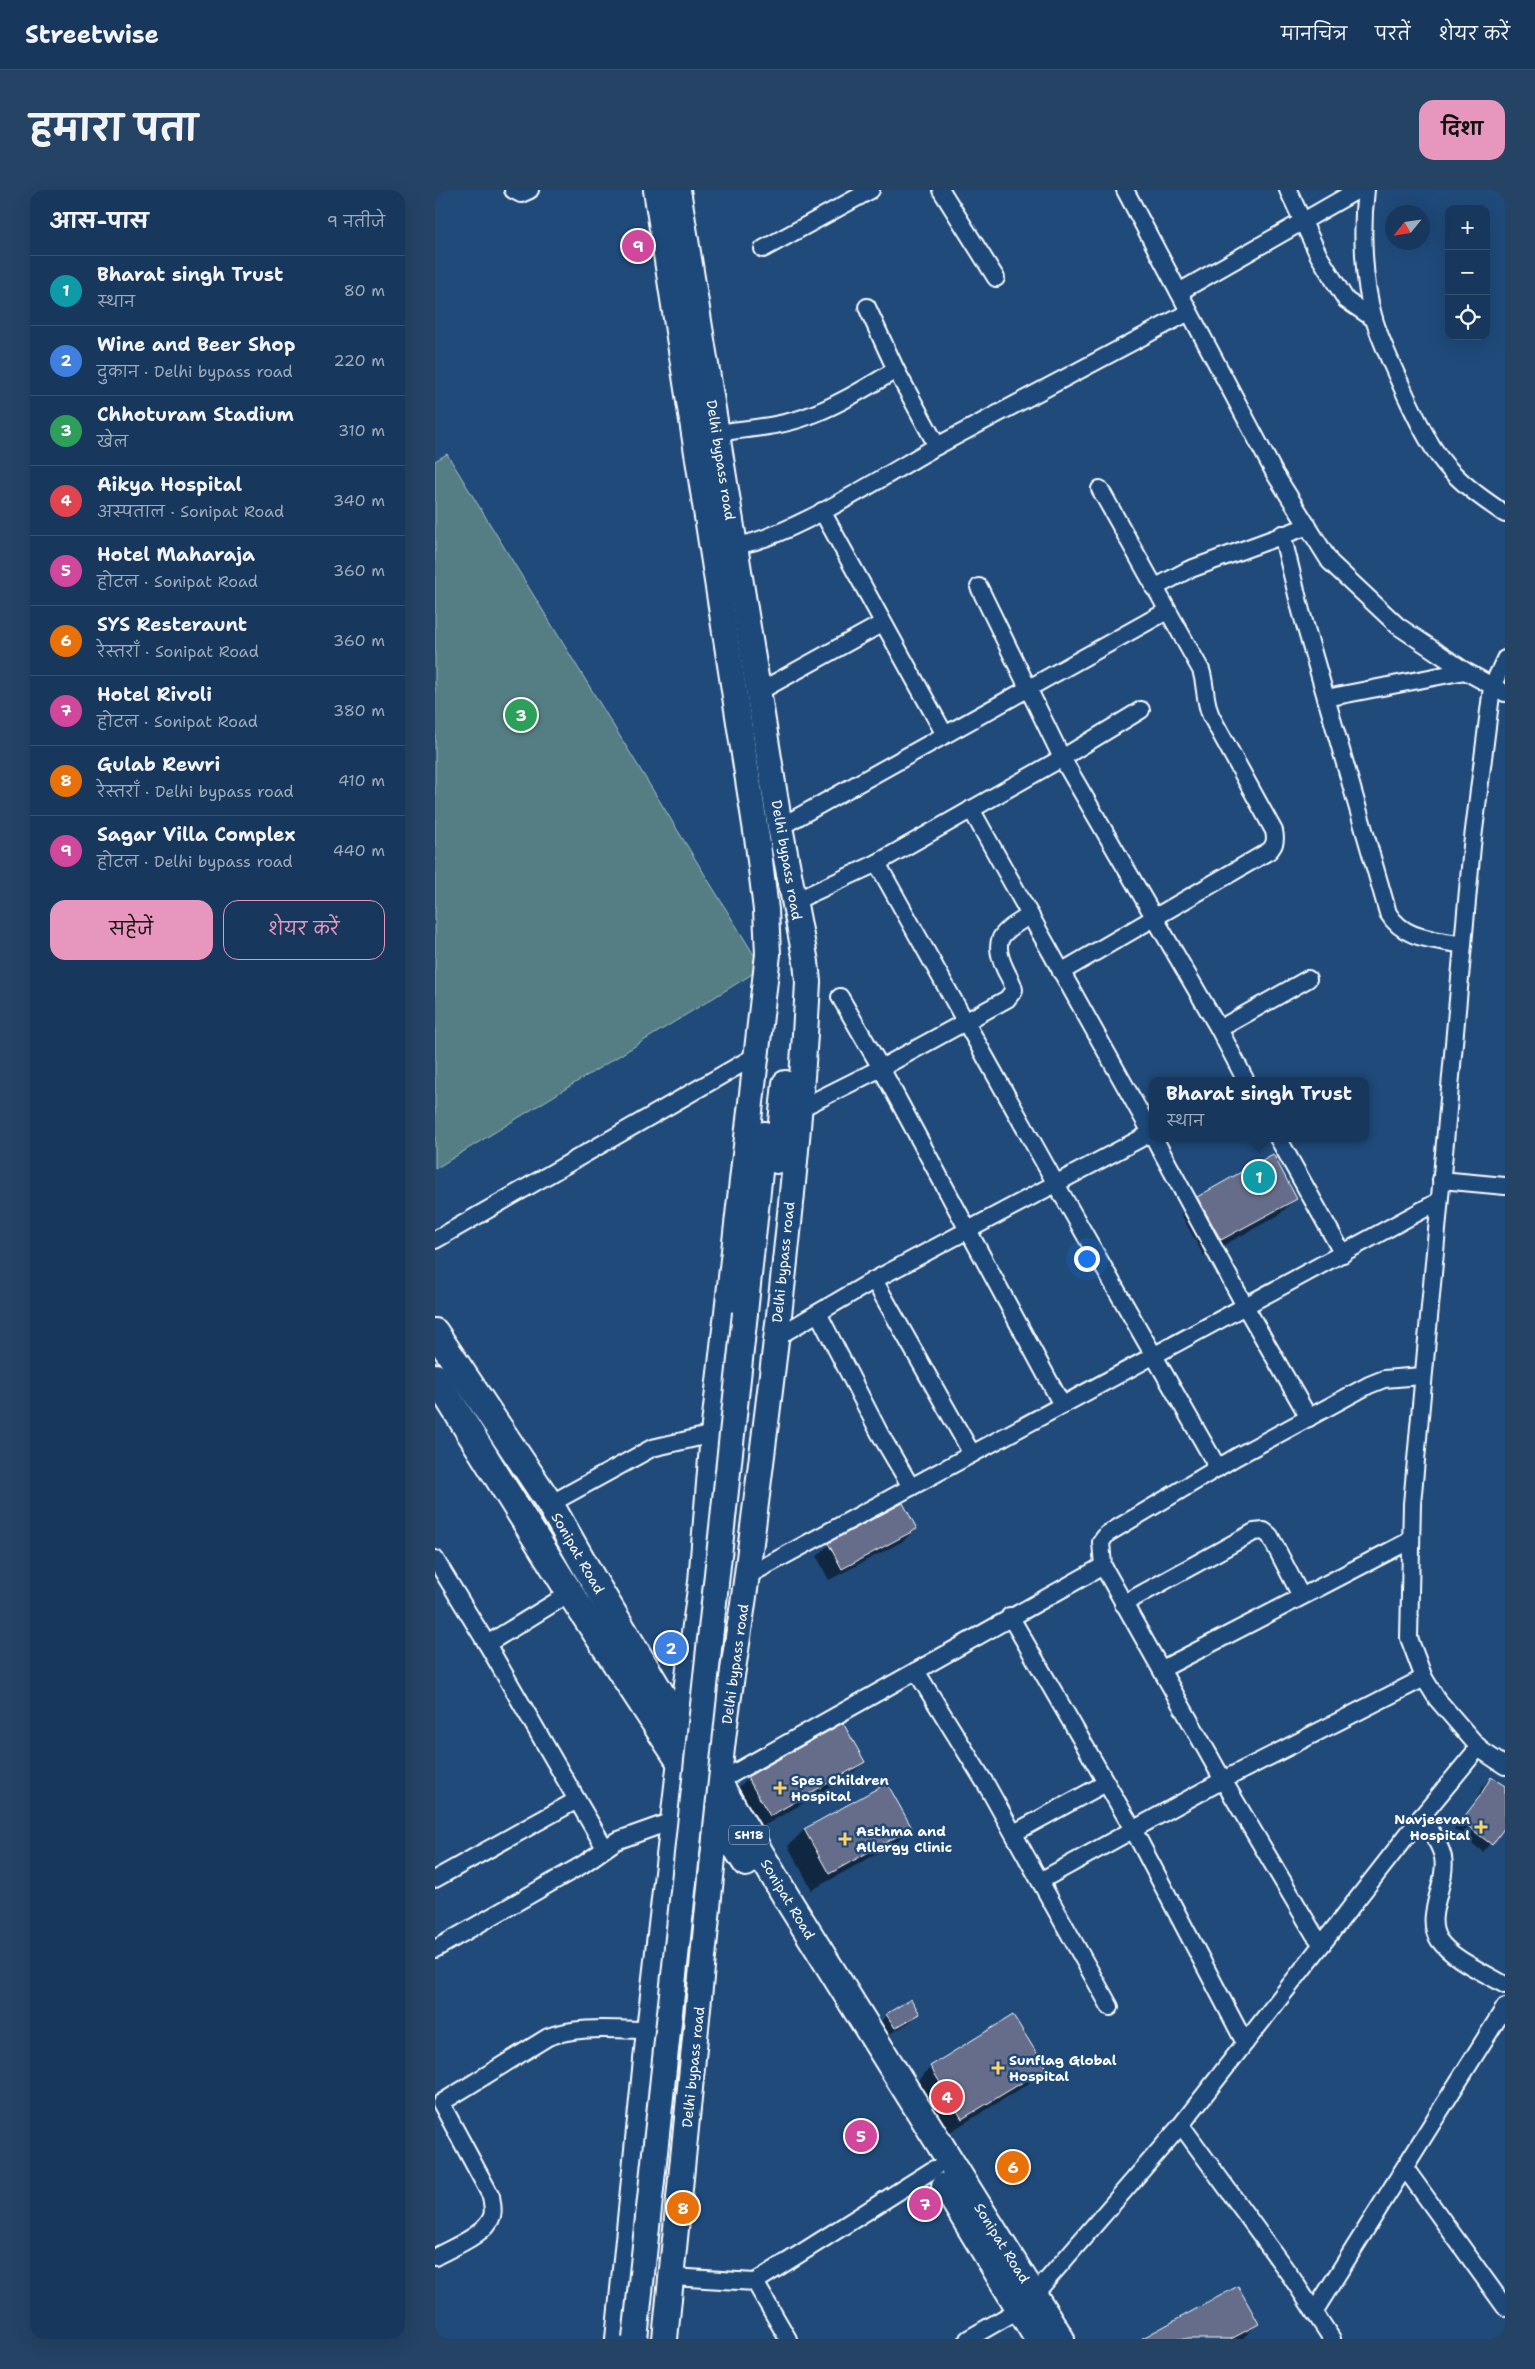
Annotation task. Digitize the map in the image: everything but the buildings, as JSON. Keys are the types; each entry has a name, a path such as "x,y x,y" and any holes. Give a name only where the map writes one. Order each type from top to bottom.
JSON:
{"main road":[{"name":"Delhi bypass road","path":"656,190 723,546 758,692 808,982 799,1109 775,1338 747,1576 718,1782 717,1817 665,2339"},
{"name":"Delhi bypass road","path":"618,2339 649,2030 680,1760 681,1727 701,1582 713,1434 757,1054 768,941 723,546 718,433 678,190"},
{"path":"648,2339 753,1315 779,1001 778,961 768,941"},
{"path":"635,2339 753,1315 790,1041 795,965 798,954 803,949"},
{"name":"Sonipat Road","path":"435,1332 440,1368 570,1593 717,1817 935,2169 1027,2302 1061,2339"},
{"name":"Sonipat Road","path":"440,1368 550,1504 591,1578 681,1727 718,1782 1027,2302 1038,2339"}],"street":[{"path":"513,190 521,194 530,190"},
{"path":"763,249 871,190"},
{"path":"941,190 996,278"},
{"path":"1125,190 1275,474 1330,562 1398,626 1465,671 1498,690"},
{"path":"1287,190 1346,300 1374,319"},
{"path":"1179,292 1360,190 1364,209 1367,288 1374,319 1388,357 1423,433 1451,470 1481,497 1505,514"},
{"path":"867,307 896,370 937,446"},
{"path":"723,546 765,538 823,511 937,446 1189,312"},
{"path":"718,433 795,420 808,416 829,408 896,370"},
{"path":"1061,972 1269,851 1276,838 1205,703 1204,678 1201,670 1100,489"},
{"path":"823,511 945,735"},
{"path":"1154,588 1188,570 1308,526"},
{"path":"1282,534 1325,698 1388,913 1395,925 1404,931 1416,936 1463,945"},
{"path":"979,587 1062,758 1219,1029 1244,1077"},
{"path":"780,827 1167,611"},
{"path":"758,692 883,622"},
{"path":"1505,659 1498,690 1472,846 1422,1376 1412,1504 1409,1638 1424,1678 1437,1699 1479,1748 1505,1766"},
{"path":"1325,698 1465,671"},
{"path":"793,902 877,863 1062,758 1141,710"},
{"path":"971,809 1149,1128"},
{"path":"877,863 1056,1184 1218,1468"},
{"path":"799,1109 881,1068 1007,999 1014,990 999,955 997,943 1001,935 1030,915"},
{"path":"1219,1029 1308,980"},
{"path":"840,997 881,1068 1062,1405"},
{"path":"435,1240 757,1054"},
{"path":"775,1338 874,1280 1149,1137"},
{"path":"1157,1142 1245,1306 1309,1418"},
{"path":"1280,1142 1343,1254"},
{"path":"1441,1180 1505,1186"},
{"path":"747,1576 1439,1201"},
{"path":"874,1280 973,1454"},
{"path":"818,1313 880,1434 911,1487"},
{"path":"1322,1944 1314,1934 1223,1780 1162,1669 1123,1604 1103,1566 1101,1542 1107,1534 1218,1468 1384,1379 1422,1376"},
{"path":"550,1504 652,1448 713,1434"},
{"path":"1123,1604 1254,1532 1264,1532 1269,1536 1301,1596"},
{"path":"1162,1669 1411,1540"},
{"path":"435,1559 487,1644 605,1848"},
{"path":"718,1782 1010,1616 1103,1566"},
{"path":"487,1644 570,1593"},
{"path":"1010,1616 1134,1830 1245,2043"},
{"path":"916,1671 1014,1833 1110,2007"},
{"path":"1040,1881 1223,1780 1424,1678"},
{"path":"969,2339 1027,2302 1181,2125 1422,1816 1479,1748"},
{"path":"1014,1833 1106,1783"},
{"path":"435,1879 577,1800"},
{"path":"1422,1816 1443,1857 1443,1868 1433,1921 1435,1931 1449,1951 1505,1985"},
{"path":"435,1949 582,1865 615,1841 672,1821"},
{"path":"1314,2312 1505,2007"},
{"path":"435,2257 485,2229 493,2215 491,2196 438,2098 548,2037 562,2032 579,2029 649,2030"},
{"path":"1181,2125 1332,2339"},
{"path":"1405,2168 1505,2307"},
{"path":"672,2277 755,2282 935,2169"},
{"path":"755,2282 788,2339"}],"green space":[{"path":"447,454 762,968 435,1169 435,461"}],"place":[{"name":"Sagar Villa Complex","path":"638,246"},
{"name":"Chhoturam Stadium","path":"521,715"},
{"name":"Bharat singh Trust","path":"1259,1177"},
{"name":"Wine and Beer Shop","path":"671,1648"},
{"name":"Spes Children Hospital","path":"780,1788"},
{"name":"Navjeevan Hospital","path":"1481,1827"},
{"name":"Asthma and Allergy Clinic","path":"845,1839"},
{"name":"Sunflag Global Hospital","path":"998,2068"},
{"name":"Aikya Hospital","path":"947,2097"},
{"name":"Hotel Maharaja","path":"861,2136"},
{"name":"SYS Resteraunt","path":"1013,2167"},
{"name":"Hotel Rivoli","path":"925,2204"},
{"name":"Gulab Rewri","path":"683,2208"}]}
